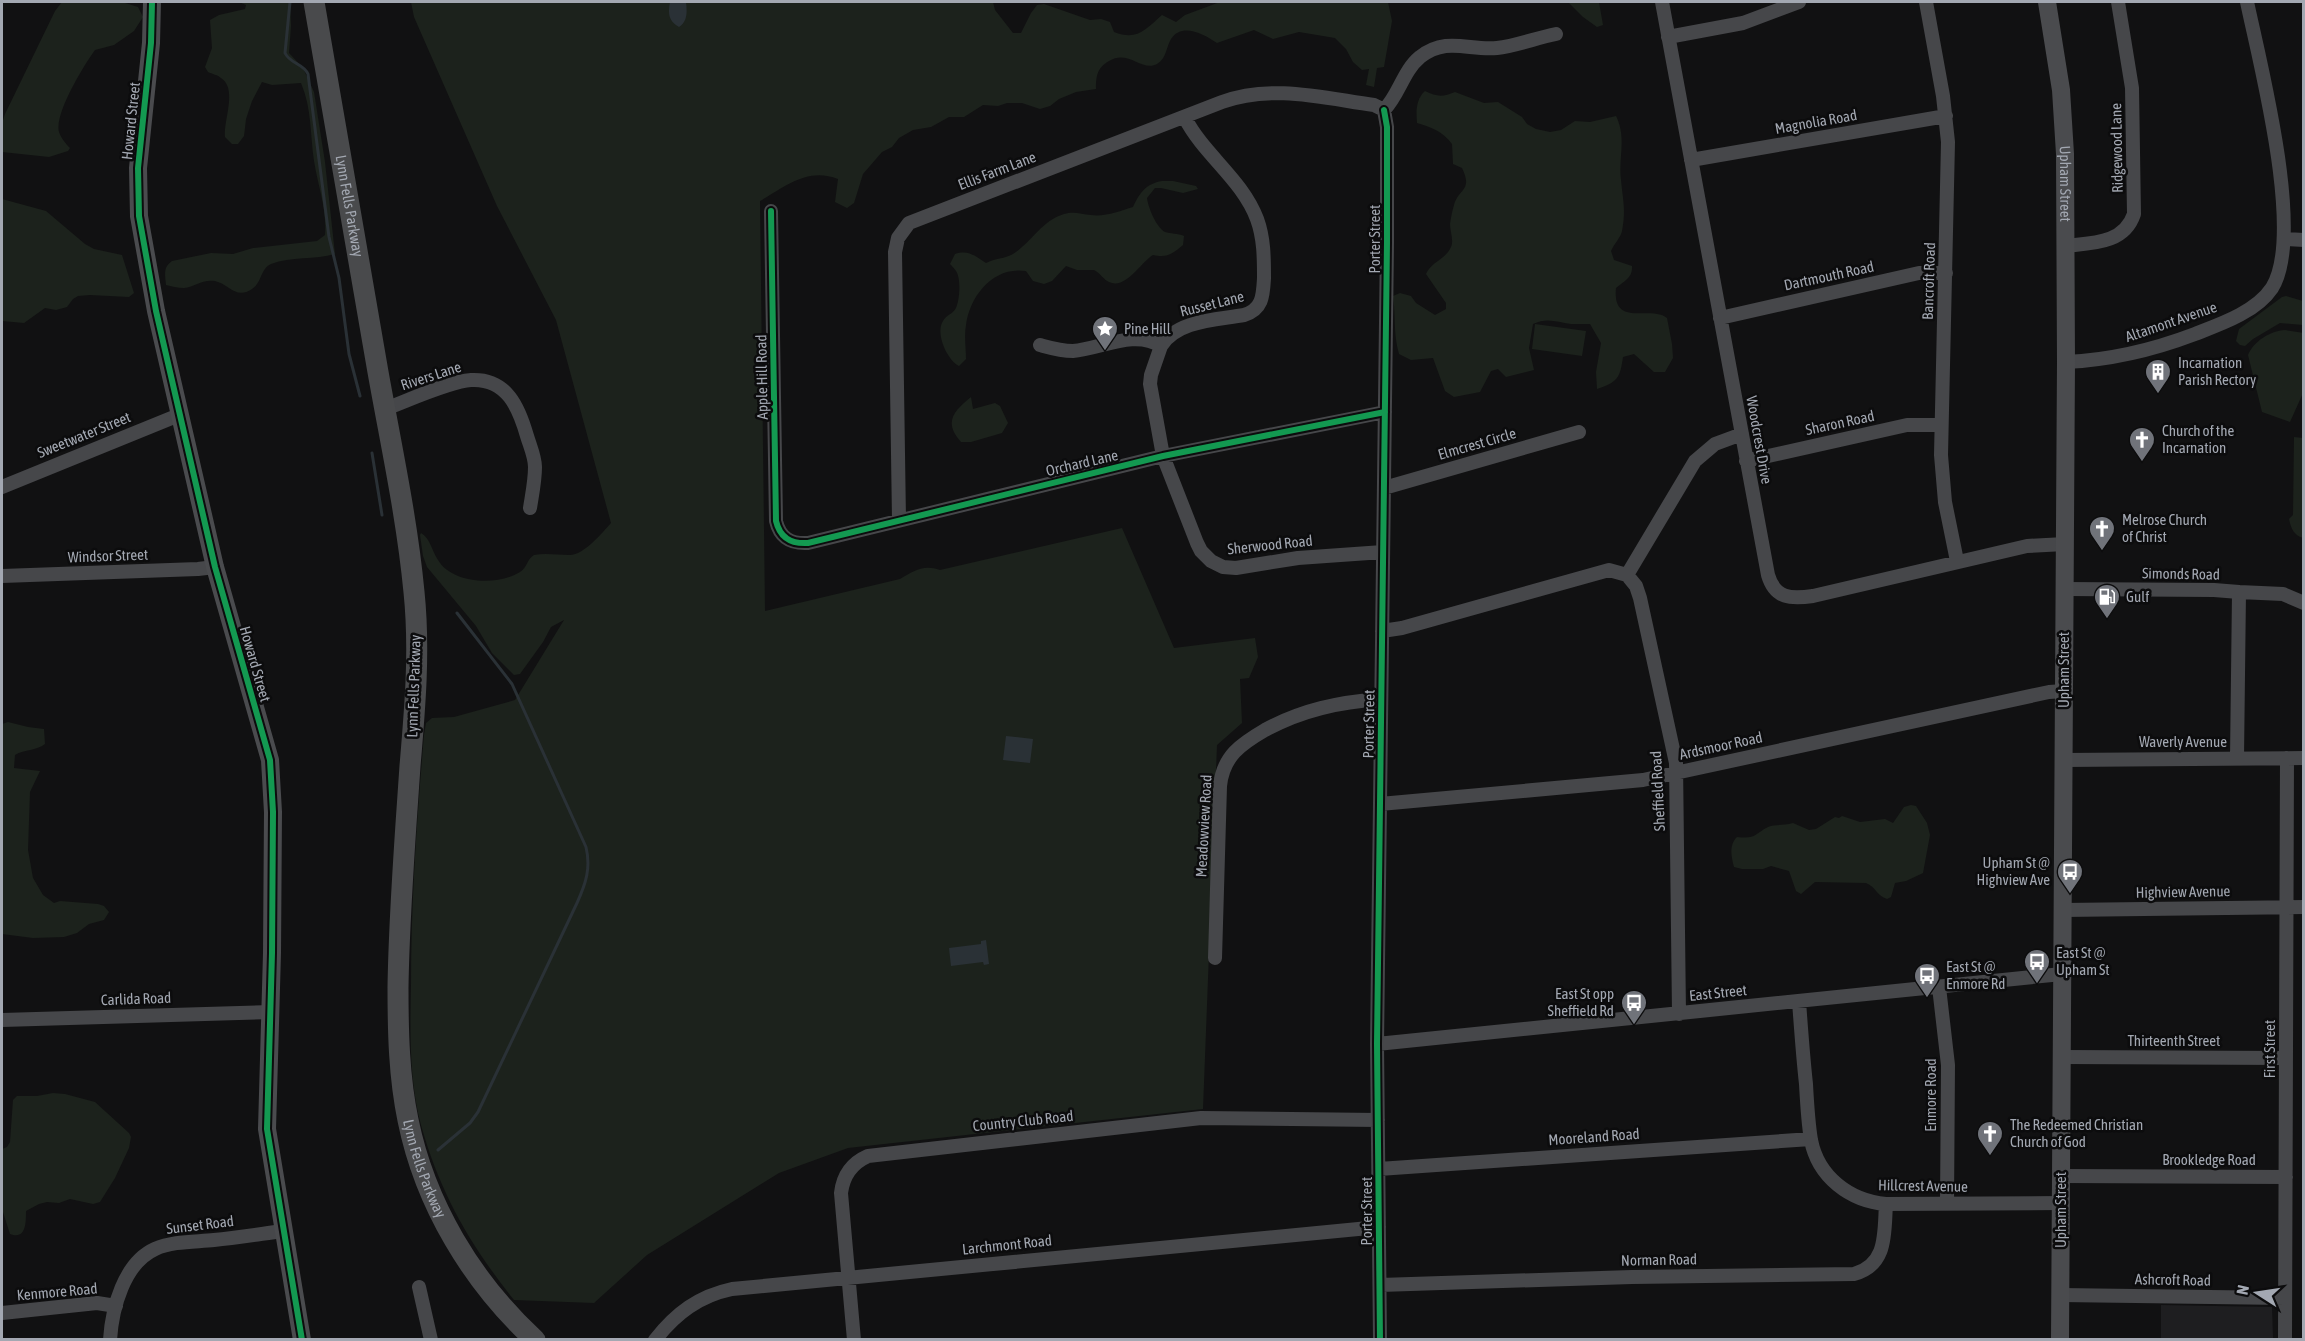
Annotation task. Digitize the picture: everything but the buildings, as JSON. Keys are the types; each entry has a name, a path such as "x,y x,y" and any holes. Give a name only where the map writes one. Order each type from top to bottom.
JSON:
{"main road":[{"name":"Lynn Fells Parkway","path":"314,2 410,563 417,641 417,674 399,938 399,1050 405,1104 420,1166 444,1221 482,1281 535,1340"}],"street":[{"name":"Howard Street","path":"152,2 151,43 138,168 138,204 147,267 215,567 271,764 273,874 267,1129 282,1231 302,1340"},
{"name":"Woodcrest Drive","path":"1662,2 1767,575 1771,586 1779,594 1797,598 1814,596 2033,545 2065,544"},
{"path":"1668,37 1743,23 1799,2"},
{"name":"Bancroft Road","path":"1926,2 1946,116 1949,166 1941,425 1944,492 1957,561"},
{"name":"Upham Street","path":"2046,2 2063,104 2065,246 2060,1340"},
{"name":"Ridgewood Lane","path":"2065,246 2103,242 2115,238 2127,228 2134,214 2132,88 2118,2"},
{"name":"Altamont Avenue","path":"2066,362 2107,358 2147,350 2200,332 2238,315 2262,299 2273,286 2282,265 2285,200 2281,166 2247,2"},
{"path":"1384,110 1392,101 1413,64 1426,53 1437,48 1463,44 1497,48 1556,34"},
{"name":"Ellis Farm Lane","path":"899,520 895,252 896,243 903,230 918,219 1237,96 1265,92 1291,93 1374,105 1384,110"},
{"name":"Porter Street","path":"1380,1340 1377,1044 1387,185 1384,110"},
{"name":"Magnolia Road","path":"1691,160 1946,116"},
{"name":"Russet Lane","path":"1161,346 1167,337 1177,330 1254,311 1259,305 1263,292 1263,243 1255,214 1232,180 1197,139 1185,117"},
{"name":"Apple Hill Road","path":"771,211 776,521 780,532 787,539"},
{"path":"2285,239 2304,240"},
{"name":"Dartmouth Road","path":"1720,318 1918,273 1946,273"},
{"path":"1040,345 1056,350 1072,351 1116,342 1142,340 1161,346"},
{"name":"Sherwood Road","path":"1161,346 1150,384 1163,456 1199,547 1207,558 1218,565 1240,568 1298,558 1383,552"},
{"name":"Rivers Lane","path":"385,409 464,381 484,381 502,389 519,409 534,461 535,476 530,508"},
{"name":"Orchard Lane","path":"787,539 796,543 808,543 1163,456 1385,412"},
{"name":"Sweetwater Street","path":"2,487 179,415"},
{"name":"Sharon Road","path":"1746,460 1907,425 1941,425"},
{"name":"Elmcrest Circle","path":"1384,488 1579,432"},
{"path":"1382,631 1402,628 1609,570 1627,575 1695,461 1715,444 1742,434"},
{"name":"Windsor Street","path":"2,576 215,567"},
{"name":"Sheffield Road","path":"1627,575 1636,586 1640,598 1674,750 1679,1014"},
{"name":"Simonds Road","path":"2065,589 2239,592 2237,758"},
{"path":"2239,592 2283,594 2304,603"},
{"name":"Ardsmoor Road","path":"1380,804 1643,780 2049,692 2064,691"},
{"name":"Meadowview Road","path":"1215,958 1220,786 1229,757 1246,741 1301,712 1382,699"},
{"name":"First Street","path":"2285,1340 2287,758"},
{"name":"Waverly Avenue","path":"2064,760 2304,758"},
{"name":"Highview Avenue","path":"2063,910 2304,907"},
{"name":"East Street","path":"1377,1044 2062,974"},
{"name":"Enmore Road","path":"1939,987 1948,1065 1947,1204"},
{"name":"Hillcrest Avenue","path":"1798,1001 1811,1139 1819,1162 1834,1182 1847,1192 1862,1199 1886,1204 2061,1203"},
{"name":"Carlida Road","path":"2,1020 271,1012"},
{"name":"Thirteenth Street","path":"2062,1057 2286,1058"},
{"name":"Country Club Road","path":"854,1340 842,1188 847,1173 854,1164 873,1154 1201,1118 1378,1120"},
{"name":"Mooreland Road","path":"1379,1168 1811,1139"},
{"name":"Brookledge Road","path":"2061,1176 2286,1177"},
{"name":"Norman Road","path":"1380,1285 1632,1277 1854,1274 1870,1266 1880,1255 1883,1245 1886,1204"},
{"name":"Larchmont Road","path":"655,1340 683,1311 715,1294 741,1288 1379,1227"},
{"name":"Sunset Road","path":"110,1340 116,1306 135,1265 147,1254 171,1245 282,1231"},
{"path":"419,1287 431,1340"},
{"name":"Ashcroft Road","path":"2060,1295 2285,1298"},
{"name":"Kenmore Road","path":"2,1313 97,1303 116,1306"}],"shaded area":[{"path":"62,2 122,2 138,7 143,17 134,31 114,45 95,50 77,78 65,102 59,124 59,132 70,148 68,151 49,157 2,152 2,123 5,114 55,11"},
{"path":"239,2 290,2 289,53 303,68 314,92 325,162 335,254 271,264 267,266 252,289 241,293 215,281 206,281 184,288 166,285 166,269 172,261 211,253 233,254 253,248 317,241 325,235 325,216 314,161 309,112 301,83 272,85 262,82 246,119 244,136 238,144 232,144 225,137 229,90 221,78 208,72 205,67 212,48 210,20 219,15 245,9 246,5"},
{"path":"411,2 993,2 995,10 1013,33 1021,33 1037,5 1044,4 1090,20 1101,19 1110,22 1114,32 1135,35 1162,15 1176,22 1185,15 1220,2 1388,2 1392,21 1384,67 1377,68 1374,87 1366,85 1369,69 1362,70 1353,62 1346,49 1335,38 1299,32 1273,39 1254,30 1217,43 1200,33 1181,31 1171,39 1165,56 1157,64 1151,66 1129,59 1116,58 1100,70 1096,89 1076,92 1059,99 1050,106 1040,109 1022,103 983,105 964,117 949,117 931,127 913,130 882,152 863,174 854,203 847,208 835,202 838,179 817,175 788,184 760,201 765,611 900,579 924,568 940,570 1122,528 1174,648 1255,638 1258,657 1249,678 1240,679 1242,723 1217,745 1203,1109 848,1148 779,1173 647,1255 594,1303 514,1300 498,1279 470,1238 447,1196 421,1125 414,1091 411,1038 412,922 424,735 426,723 432,718 454,717 515,700 564,620 551,627 520,674 514,675 492,653 476,626 427,567 420,535 421,533 427,538 438,560 445,568 464,578 488,581 520,572 534,555 569,555 580,552 611,523 556,320 497,206 414,17"},
{"path":"670,2 686,2 687,12 679,27 670,16"},
{"path":"1568,2 1599,2 1603,25 1597,27"},
{"path":"1425,91 1440,96 1455,92 1484,103 1498,102 1522,117 1527,124 1550,132 1561,130 1575,121 1590,122 1616,116 1622,140 1620,172 1624,217 1621,233 1611,251 1614,260 1632,266 1632,270 1625,281 1616,288 1616,300 1620,308 1626,312 1651,313 1667,318 1673,358 1665,372 1654,372 1634,354 1623,357 1621,370 1614,381 1597,389 1596,372 1601,343 1590,324 1552,321 1533,324 1529,348 1534,370 1506,377 1498,369 1491,371 1480,392 1454,397 1445,391 1433,358 1411,360 1399,354 1393,296 1400,293 1411,296 1416,303 1435,315 1446,309 1446,303 1426,274 1431,266 1446,255 1452,245 1450,224 1452,212 1456,199 1466,185 1462,168 1453,164 1452,144 1437,130 1417,123 1418,101"},
{"path":"1162,181 1196,186 1198,189 1183,193 1155,188 1147,198 1159,226 1165,232 1184,236 1183,245 1176,251 1170,255 1153,255 1127,279 1115,283 1107,281 1094,270 1077,270 1066,266 1052,281 1044,284 1033,281 1026,271 1004,273 994,278 978,293 968,314 965,329 966,359 959,366 950,358 940,332 943,321 955,310 958,299 959,278 950,264 955,254 968,253 986,263 1007,257 1056,217 1071,213 1102,215 1133,207 1144,190"},
{"path":"2,199 46,211 85,244 94,249 122,255 134,293 129,297 78,296 67,307 56,310 45,308 24,323 2,321"},
{"path":"2286,296 2303,301 2303,325 2280,323 2245,346 2236,341 2239,329"},
{"path":"1535,324 1586,331 1582,356 1532,349"},
{"path":"2285,330 2304,333 2303,393 2290,422 2262,412 2248,355 2254,345 2263,338 2274,332"},
{"path":"971,397 973,409 995,403 1000,406 1008,423 1002,433 971,442 961,442 953,428 953,417"},
{"path":"2294,437 2303,438 2303,538 2293,531 2289,519 2293,515"},
{"path":"8,722 44,729 45,744 15,755 14,768 40,771 30,792 28,850 33,878 43,895 54,903 60,901 98,904 104,906 109,912 104,920 89,924 77,933 64,937 33,938 2,934 2,724"},
{"path":"1006,736 1033,739 1030,763 1003,760"},
{"path":"1916,806 1927,823 1930,835 1923,873 1906,881 1895,883 1891,897 1887,899 1866,883 1815,882 1801,894 1796,891 1789,871 1771,866 1763,869 1734,867 1732,847 1737,837 1751,837 1771,826 1793,823 1809,830 1816,829 1835,817 1842,816 1860,822 1885,819 1893,823 1904,807"},
{"path":"986,940 989,964 984,965 983,962 951,966 949,948 981,944 981,941"},
{"path":"53,1093 95,1102 129,1133 131,1137 129,1148 115,1178 100,1202 93,1204 70,1199 59,1203 39,1204 26,1211 22,1233 10,1234 2,1209 2,1149 10,1142 13,1100 17,1096"},
{"path":"2161,1305 2272,1307 2273,1339 2161,1339"}],"waterway":[{"path":"290,2 285,53 308,74 329,237 339,278 349,354 360,396"},
{"path":"372,453 382,515"},
{"path":"438,1150 470,1123 478,1112 577,903 588,869 586,847 512,684 457,613"}],"cycle path":[{"path":"152,2 151,43 138,168 139,216 156,311 215,567 270,760 273,812 272,953 267,1129 302,1340"},
{"path":"1380,1340 1377,1044 1387,242 1387,127 1384,110"},
{"path":"771,211 776,521 780,532 791,541 808,543 1163,456 1385,412"}],"place":[{"name":"Pine Hill","path":"1105,352"},
{"name":"Incarnation Parish Rectory","path":"2158,395"},
{"name":"Church of the Incarnation","path":"2142,463"},
{"name":"Melrose Church of Christ","path":"2102,552"},
{"name":"Gulf","path":"2107,620"},
{"name":"Upham St @ Highview Ave","path":"2070,895"},
{"name":"East St @ Upham St","path":"2037,985"},
{"name":"East St @ Enmore Rd","path":"1927,999"},
{"name":"East St opp Sheffield Rd","path":"1634,1026"},
{"name":"The Redeemed Christian Church of God","path":"1990,1157"}]}
